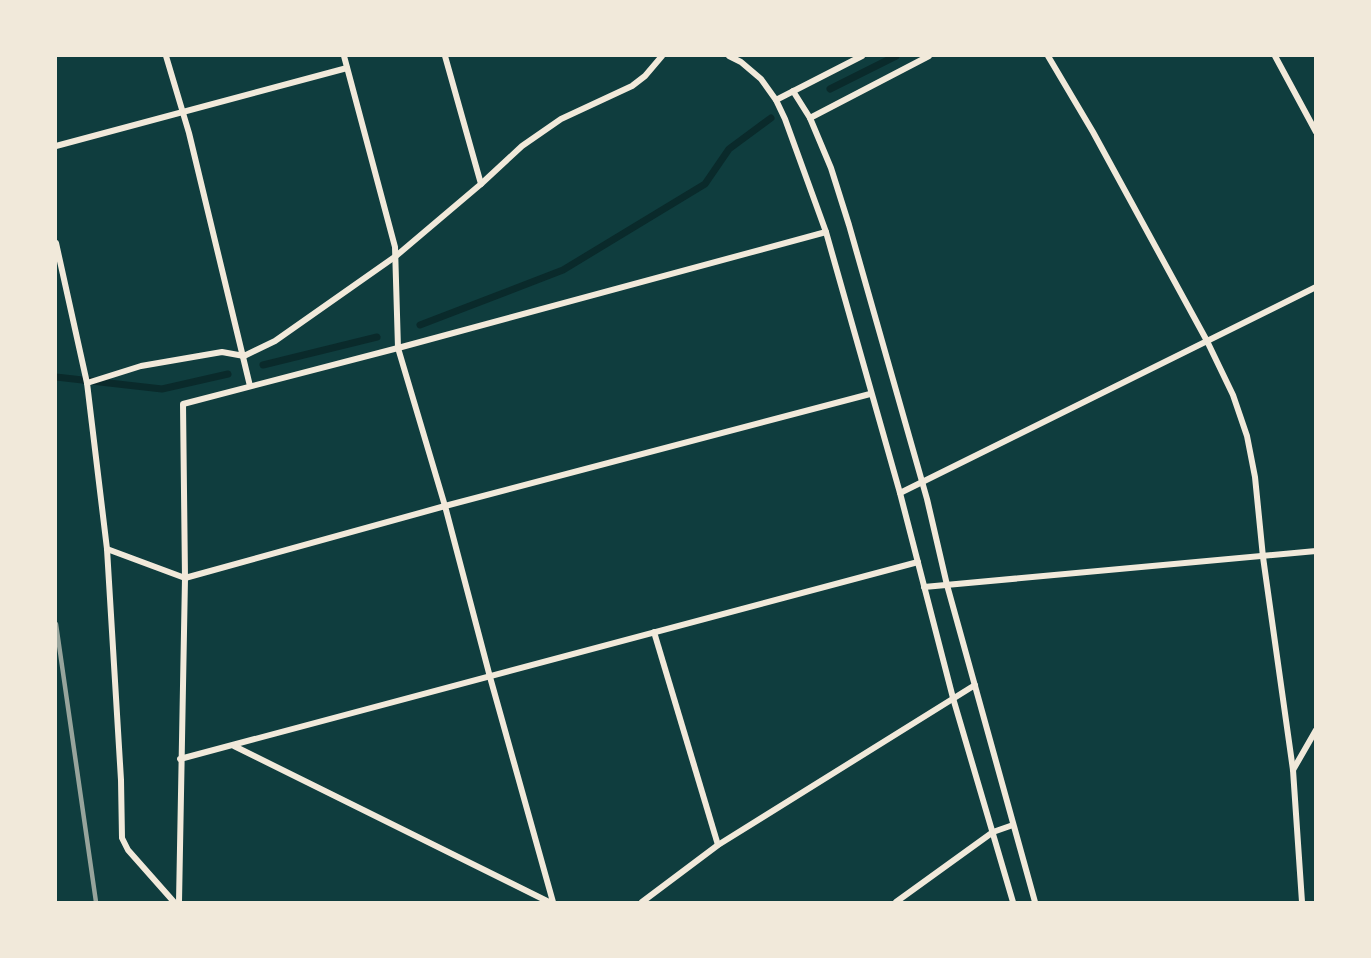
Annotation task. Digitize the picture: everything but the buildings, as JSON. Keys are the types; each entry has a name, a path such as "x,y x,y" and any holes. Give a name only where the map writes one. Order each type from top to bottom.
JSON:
{"street":[{"path":"166,56 184,112 250,386"},
{"path":"344,56 396,256 398,348 446,506 551,903"},
{"path":"445,56 481,184"},
{"path":"87,382 141,366 222,352 244,356 275,341 396,256 522,146 561,119 632,86 645,76 662,56"},
{"path":"729,56 741,62 760,79 776,100 826,232 870,394 900,493 953,698 1013,903"},
{"path":"776,100 862,56"},
{"path":"810,118 929,56"},
{"path":"1048,56 1093,132 1207,341 1233,395 1247,436 1255,477 1263,558 1293,770 1302,903"},
{"path":"1275,56 1316,132"},
{"path":"56,146 347,68"},
{"path":"793,91 810,118 831,168 849,225 922,482 946,585 1035,903"},
{"path":"179,903 184,578 183,404 826,232"},
{"path":"56,243 87,382 107,549 119,733 122,838 128,850 174,903"},
{"path":"900,493 1316,287"},
{"path":"107,549 184,578 870,394"},
{"path":"924,587 1263,558 1316,551"},
{"path":"180,759 918,562"},
{"path":"654,632 718,845"},
{"path":"642,903 718,845 975,685"},
{"path":"1293,770 1316,730"},
{"path":"233,745 551,903"},
{"path":"896,903 993,832 1013,825"}],"waterway":[{"path":"830,89 896,56"},
{"path":"420,325 563,270 705,184 729,149 771,118"},
{"path":"263,365 377,337"},
{"path":"56,377 162,389 228,374"}],"railway":[{"path":"56,624 96,902"}]}
